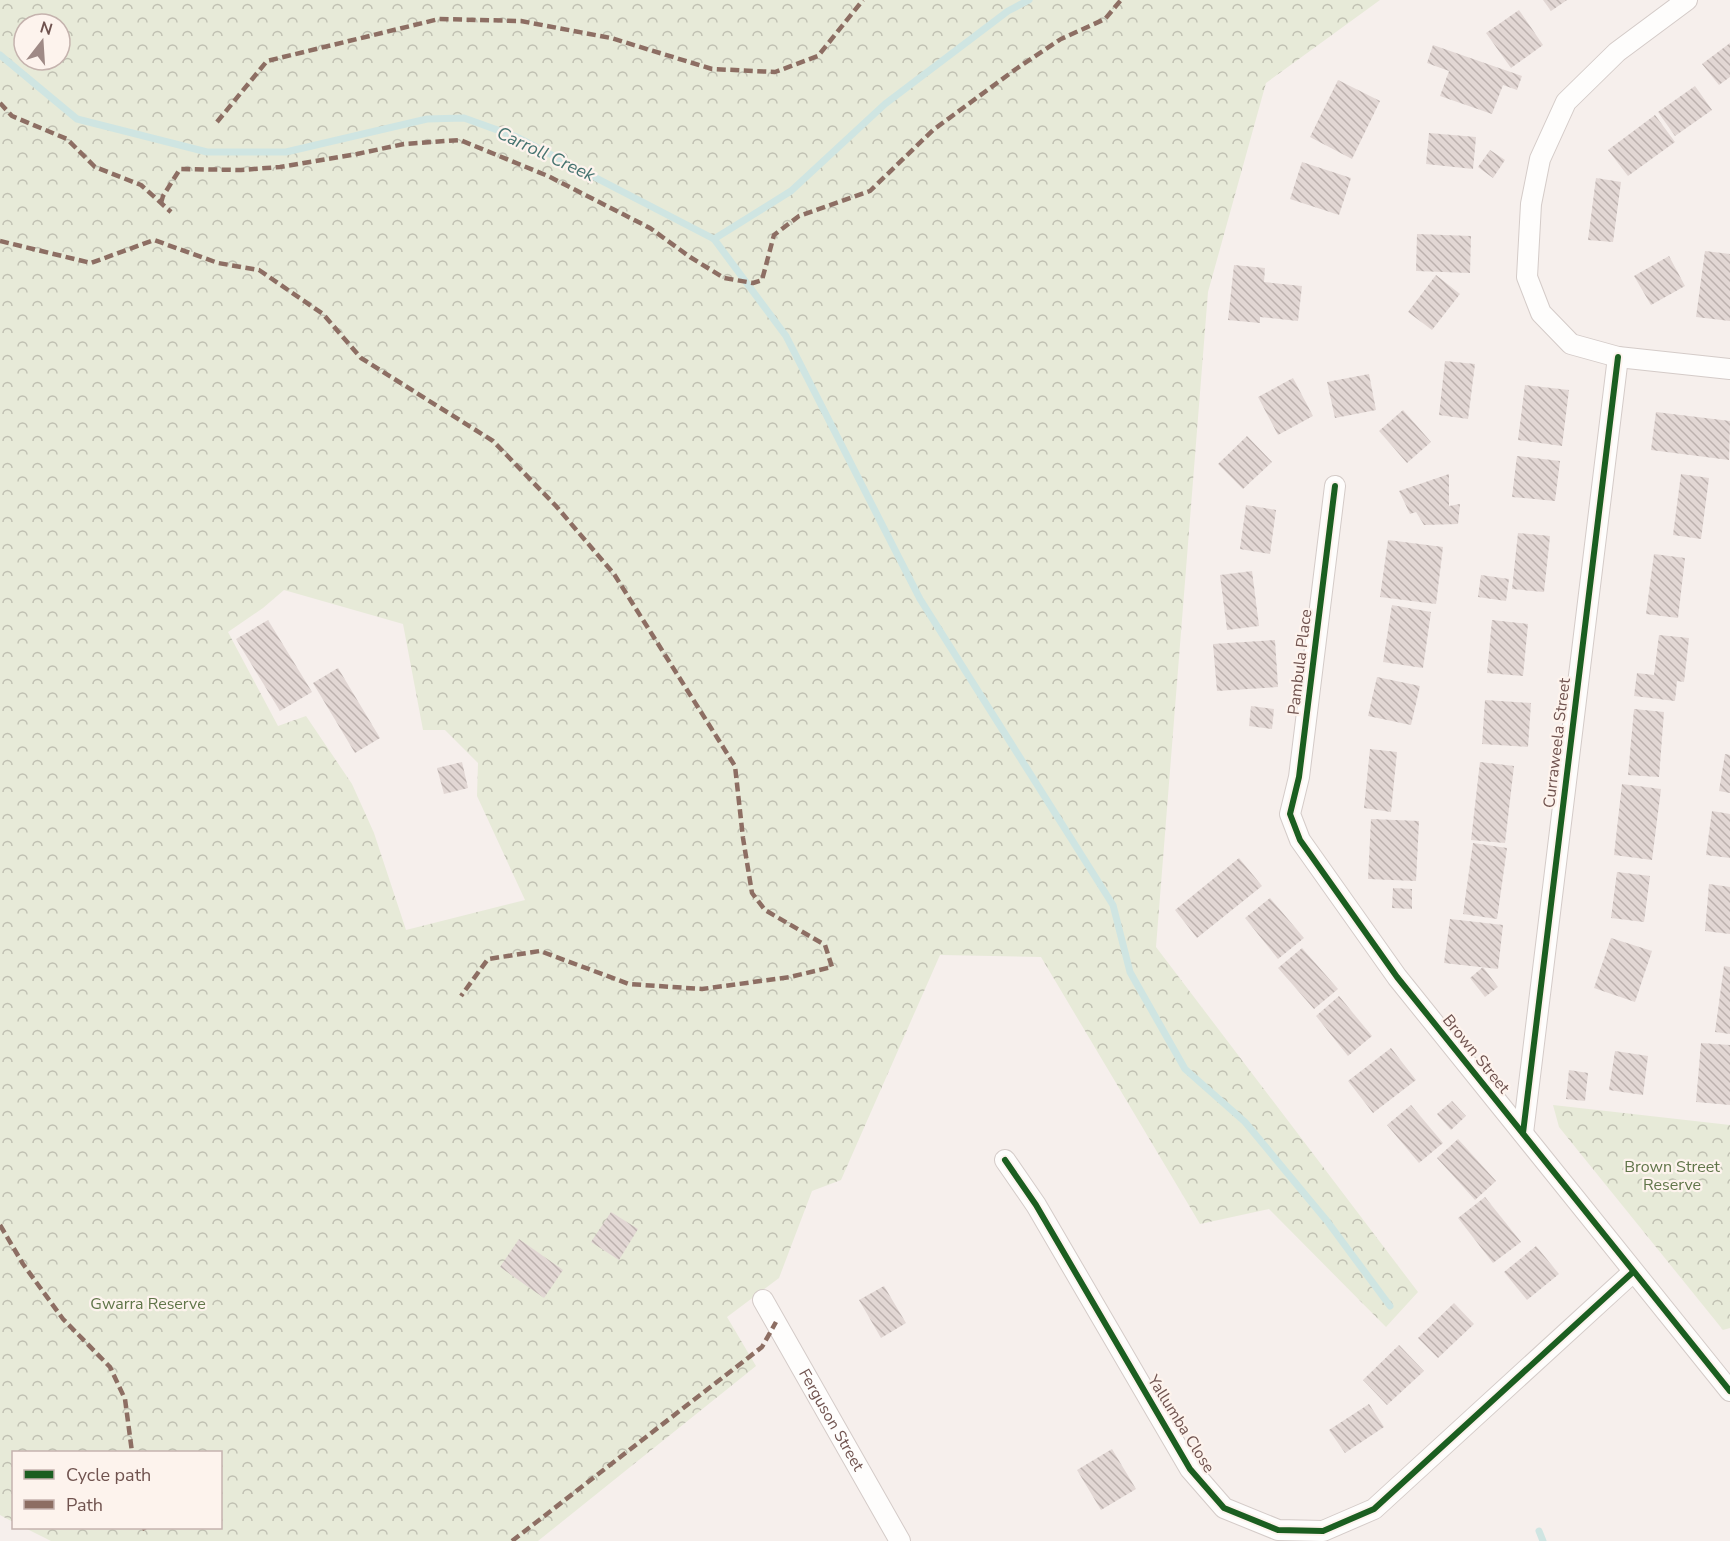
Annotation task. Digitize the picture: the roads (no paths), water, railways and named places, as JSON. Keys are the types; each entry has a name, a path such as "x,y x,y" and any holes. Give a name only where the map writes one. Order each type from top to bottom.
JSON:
{"street":[{"path":"1687,0 1617,52 1566,102 1540,159 1532,204 1527,277 1540,312 1571,344 1618,357 1730,369"},
{"name":"Curraweela Street","path":"1523,1133 1618,357"},
{"name":"Pambula Place","path":"1300,840 1290,814 1299,777 1335,486"},
{"name":"Brown Street","path":"1300,840 1397,977 1730,1391"},
{"name":"Yallumba Close","path":"1005,1160 1036,1205 1190,1469 1224,1508 1278,1530 1323,1532 1374,1509 1633,1272"},
{"name":"Ferguson Street","path":"763,1300 900,1541"}],"waterway":[{"name":"Carroll Creek","path":"0,55 77,119 207,152 286,152 427,119 464,118 517,137 714,239 791,191 885,104 1008,11 1029,0"},
{"path":"714,239 786,336 920,599 1113,905 1130,972 1185,1069 1245,1122 1327,1221 1390,1306"},
{"path":"1539,1531 1543,1541"}],"park label":[{"name":"Brown Street Reserve","path":"1672,1176"},
{"name":"Gwarra Reserve","path":"148,1304"}]}
